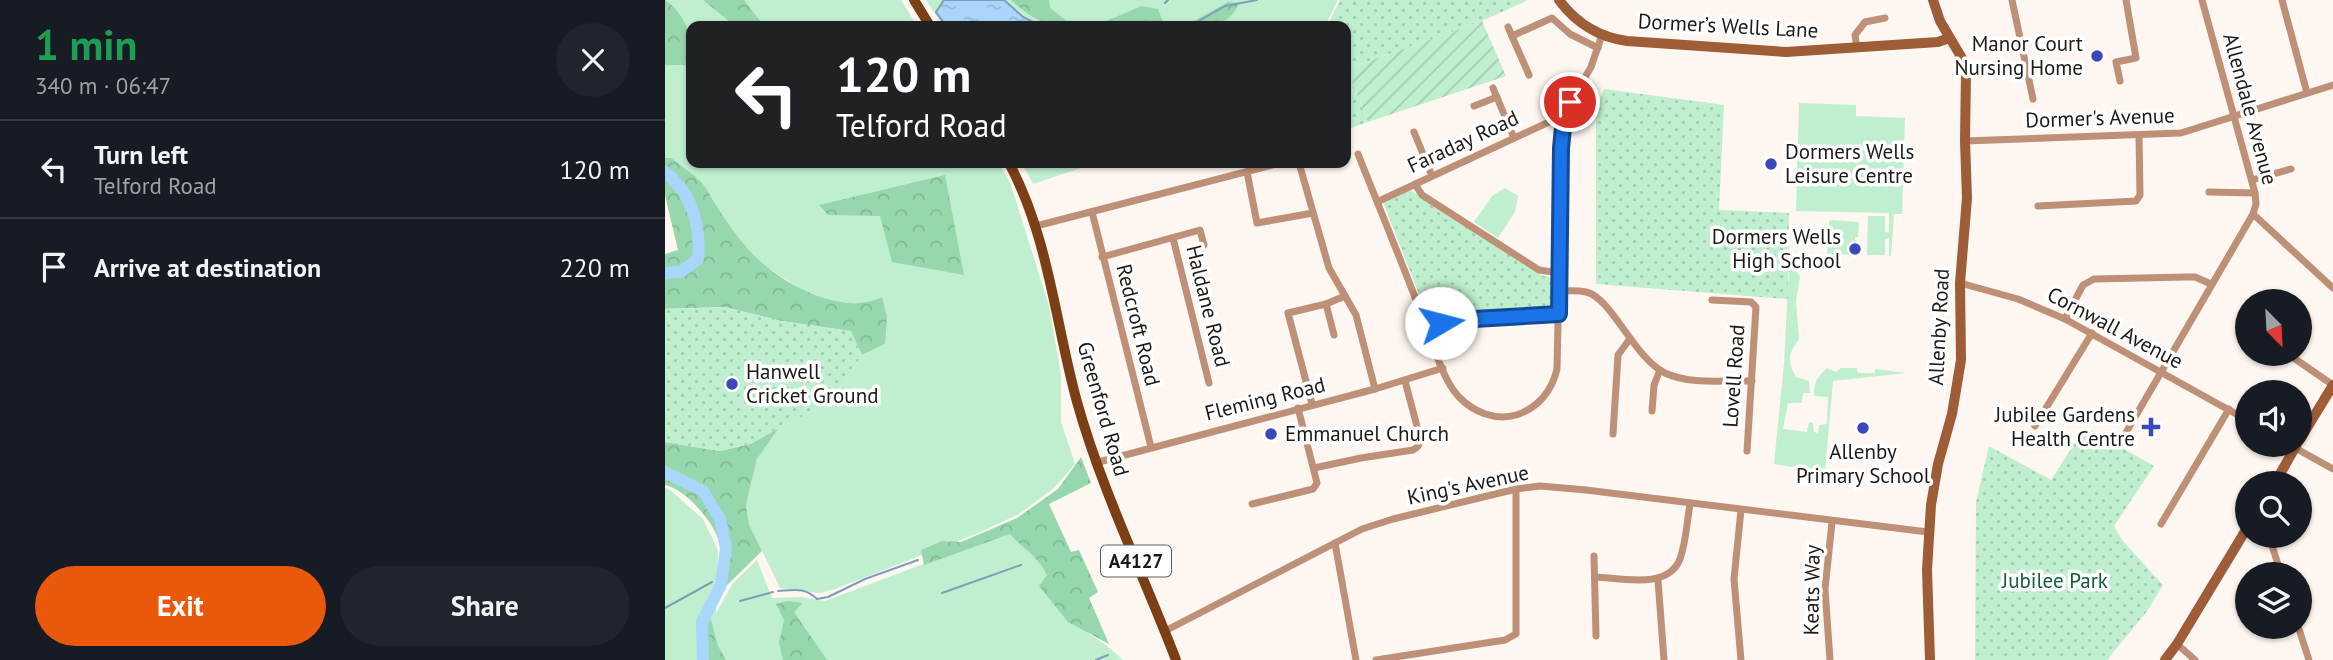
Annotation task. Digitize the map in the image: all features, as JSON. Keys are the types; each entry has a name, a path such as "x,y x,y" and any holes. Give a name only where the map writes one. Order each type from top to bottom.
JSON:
{"main road":[{"path":"913,0 927,21"},
{"name":"Greenford Road","path":"1012,168 1020,182 1036,226 1076,400 1095,463 1176,660"}],"street":[{"name":"Dormer’s Wells Lane","path":"1559,0 1582,24 1602,35 1627,41 1805,52 1938,42 1949,38"},
{"name":"Allenby Road","path":"1930,660 1929,532 1934,482 1952,414 1960,367 1960,283 1967,209 1966,71 1933,0"},
{"path":"2012,0 2033,99"},
{"name":"Allendale Avenue","path":"2124,436 2253,214 2256,204 2252,180 2202,0"},
{"path":"2282,0 2307,93"},
{"path":"2120,81 2116,62 2136,58 2126,1"},
{"path":"1512,36 1566,9"},
{"path":"1552,18 1570,34 1598,48"},
{"path":"1857,48 1855,35 1865,22 1885,18"},
{"path":"1508,27 1529,75"},
{"path":"1357,154 1455,393 1476,410 1499,417 1523,412 1543,397 1555,376 1558,352 1561,148 1564,118 1570,102 1591,67 1602,35"},
{"name":"Dormer's Avenue","path":"1965,141 2181,133 2333,85"},
{"path":"1493,88 1514,138"},
{"path":"1474,106 1497,97"},
{"name":"Faraday Road","path":"1378,201 1551,121 1564,118"},
{"path":"1414,132 1432,176"},
{"path":"2038,206 2136,201 2140,195 2139,135"},
{"path":"1036,226 1262,168"},
{"path":"1300,168 1329,268 1356,315 1375,389"},
{"path":"2252,180 2291,169"},
{"path":"1247,172 1257,223 1313,213"},
{"path":"1415,184 1431,202 1539,270 1559,273"},
{"path":"2209,192 2255,194"},
{"name":"Redcroft Road","path":"1092,212 1151,447"},
{"path":"2253,214 2333,288"},
{"name":"Haldane Road","path":"1102,257 1201,230 1205,245"},
{"name":"Haldane Road","path":"1173,238 1209,383"},
{"path":"2065,318 2083,285 2094,279 2195,277 2211,284"},
{"name":"Cornwall Avenue","path":"1960,283 2018,299 2065,318 2235,413"},
{"path":"1558,291 1586,292 1593,295 1606,307 1629,340 1660,370 1683,378 1752,381"},
{"path":"1312,404 1288,313 1326,304 1345,296"},
{"name":"Lovell Road","path":"1712,300 1751,302 1756,307 1747,452"},
{"path":"1326,304 1334,335"},
{"path":"1427,329 1451,320 1559,314"},
{"path":"2035,426 2092,333"},
{"path":"1613,434 1618,355 1629,340"},
{"path":"2305,366 2333,385 2312,418"},
{"name":"Fleming Road","path":"1095,463 1405,381 1443,368"},
{"path":"1652,411 1654,385 1660,370"},
{"path":"1314,468 1418,447 1419,434 1405,381"},
{"path":"1252,504 1313,489 1317,483 1297,408"},
{"path":"2161,524 2228,409"},
{"path":"2312,456 2333,469"},
{"name":"King's Avenue","path":"1165,632 1362,529 1516,489 1540,486 1561,488 1929,532"},
{"path":"1376,660 1505,640 1516,634 1516,489"},
{"path":"1595,577 1658,579 1671,573 1679,560 1690,504"},
{"path":"1741,510 1734,579 1741,660"},
{"name":"Keats Way","path":"1830,660 1825,589 1832,522"},
{"path":"1335,543 1356,660"},
{"path":"2165,660 2235,548"},
{"path":"1594,556 1596,636"},
{"path":"1658,579 1664,660"},
{"path":"2302,639 2309,660"},
{"path":"2177,644 2195,660"}],"green space":[{"path":"665,0 707,0 731,21 686,21 686,168 1002,168 1011,185 1049,306 1061,375 1061,422 1075,464 1054,488 1019,514 976,534 835,589 820,593 780,588 749,524 746,505 757,459 779,428 812,411 843,385 862,355 885,344 882,297 870,303 835,303 801,289 759,262 671,158 665,158"},
{"path":"665,0 678,12 686,27 686,65 665,65"},
{"path":"703,0 744,0 760,21 729,21"},
{"path":"743,0 901,0 914,21 759,21"},
{"path":"926,0 1338,0 1328,21 940,21"},
{"path":"1011,0 1049,0 1050,8 1067,21 1042,21"},
{"path":"1340,0 1528,0 1482,21 1351,68 1351,21 1330,21"},
{"path":"1228,2 1239,3 1235,11 1223,21 1194,21"},
{"path":"1142,6 1158,9 1163,21 1106,21"},
{"path":"1482,21 1506,76 1368,122 1351,79 1351,68"},
{"path":"1351,79 1368,122 1351,128"},
{"path":"1604,89 1724,105 1719,210 1789,213 1788,299 1596,284 1596,109"},
{"path":"1799,103 1856,105 1856,116 1905,118 1902,214 1894,214 1891,256 1889,238 1885,239 1885,255 1867,255 1868,216 1885,216 1885,232 1889,233 1889,213 1796,211"},
{"path":"665,158 671,158 701,182 748,249 792,284 810,293 848,303 866,302 882,297 887,317 885,344 862,355 850,331 781,321 724,307 665,309 665,254 678,250 665,195"},
{"path":"1025,168 1081,168 1033,184"},
{"path":"945,175 964,275 892,262 880,216 828,215 819,205"},
{"path":"1505,188 1518,196 1515,212 1498,238 1474,222 1492,196"},
{"path":"1410,190 1541,275 1553,278 1553,310 1453,317 1431,325 1383,202"},
{"path":"1829,221 1859,222 1858,237 1855,237 1858,241 1857,255 1827,254 1828,240 1831,239"},
{"path":"1789,269 1796,270 1800,277 1796,301 1799,339 1791,353 1790,361 1796,377 1809,381 1810,393 1803,393 1802,403 1788,403 1783,429 1807,432 1809,422 1813,423 1814,432 1818,433 1819,425 1827,424 1828,397 1814,396 1817,380 1827,368 1836,372 1841,368 1857,368 1858,373 1875,373 1875,369 1906,373 1833,381 1825,472 1774,464 1784,363"},
{"path":"724,307 781,321 851,331 862,355 843,385 812,411 750,444 719,451 665,442 665,309"},
{"name":"Jubilee Park","path":"2085,427 2154,466 2114,526 2122,540 2163,585 2148,610 2107,660 1975,660 1976,502 1989,446 2051,480"},
{"path":"779,428 757,459 746,505 749,524 762,551 722,590 721,551 715,531 689,499 665,485 665,442 720,451 750,444"},
{"path":"1081,457 1091,483 1049,504 1071,552 1079,550 1098,592 1089,598 1109,644 1068,622 1039,586 1047,575 1044,569 1010,534 924,565 921,550 942,541 961,542 1017,518 1058,489"},
{"path":"665,488 703,519 718,550 716,613 733,583 757,560 772,598 801,597 825,601 1011,531 1043,562 1068,620 1106,645 1123,660 665,660"},
{"path":"788,601 803,603 794,612 827,660 783,660 779,643 784,620 776,604"},
{"path":"711,620 718,646 726,660 699,660 696,628"}],"water":[{"path":"944,0 1004,0 1031,21 942,21 936,12"}],"waterway":[{"path":"1165,3 1168,0"},
{"path":"1199,21 1225,6 1257,0"},
{"path":"665,172 688,200 696,222 699,246 698,259 681,272 665,273"},
{"path":"665,472 703,491 720,519 726,548 721,585 702,622 703,660"},
{"path":"778,591 799,590 817,599 828,597 865,579 918,560"},
{"path":"942,593 1021,565"},
{"path":"665,608 712,582"},
{"path":"740,601 773,592"},
{"path":"1096,660 1108,655"}],"place":[{"name":"Manor Court Nursing Home","path":"2097,56"},
{"name":"Dormers Wells Leisure Centre","path":"1771,164"},
{"name":"Dormers Wells High School","path":"1855,249"},
{"name":"Hanwell Cricket Ground","path":"732,384"},
{"name":"Jubilee Gardens Health Centre","path":"2151,427"},
{"name":"Allenby Primary School","path":"1863,428"},
{"name":"Emmanuel Church","path":"1271,434"}],"route":[{"path":"1441,323 1559,314 1561,148 1564,118 1570,102"}]}
